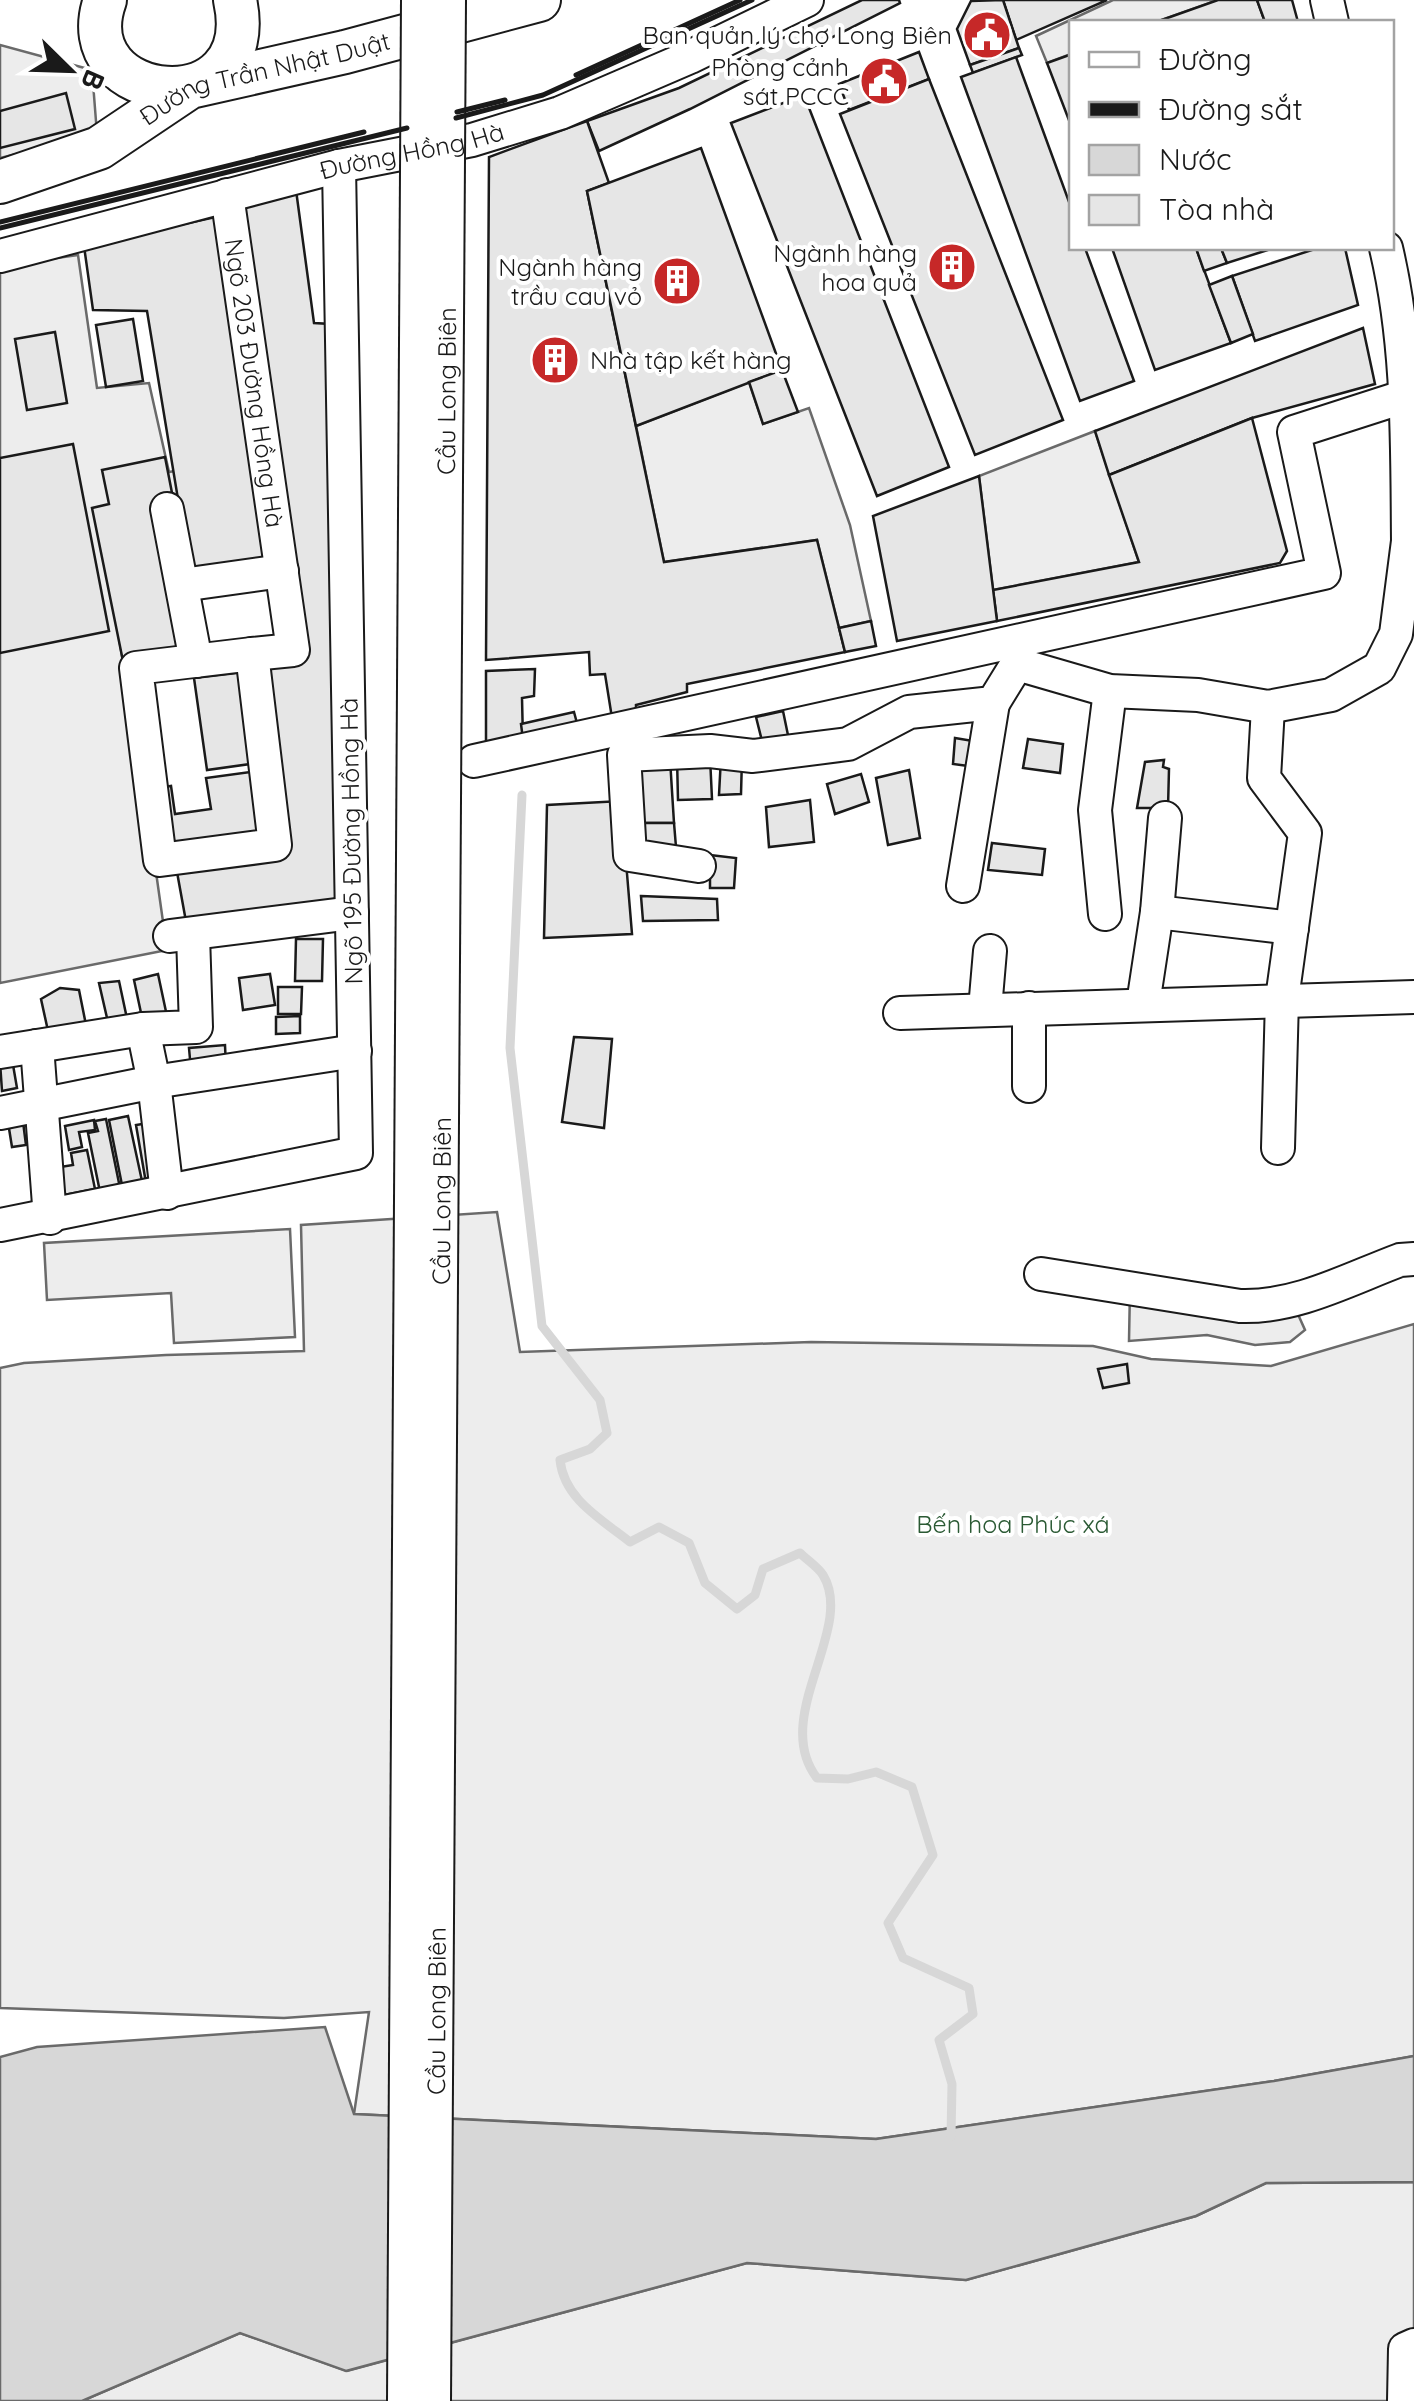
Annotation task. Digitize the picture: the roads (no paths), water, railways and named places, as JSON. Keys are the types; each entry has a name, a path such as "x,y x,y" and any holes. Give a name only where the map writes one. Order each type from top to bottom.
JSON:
{"main road":[{"path":"105,0 101,24 104,42 123,72 154,88 190,87 221,67 232,52 237,34 235,0"},
{"name":"Đường Trần Nhật Duật","path":"0,182 99,148 190,87 345,52 539,0"}],"street":[{"name":"Cầu Long Biên","path":"404,2401 418,0"},
{"name":"Cầu Long Biên","path":"434,2401 449,0"},
{"name":"Đường Hồng Hà","path":"0,256 340,166 472,140 560,113 690,57 807,0"},
{"name":"Ngõ 195 Đường Hồng Hà","path":"0,1226 356,1153 340,166"},
{"name":"Ngõ 203 Đường Hồng Hà","path":"227,195 293,650 252,654 136,668 160,860 276,845 252,654"},
{"path":"963,886 993,702 1017,664 1110,691 1198,695 1268,707 1331,696 1379,668 1396,634 1411,540 1409,379 1386,250"},
{"path":"474,761 1324,574 1294,432 1409,379"},
{"path":"167,508 196,661"},
{"path":"182,586 282,571"},
{"path":"1106,914 1095,810 1110,691"},
{"path":"699,866 630,855 624,755 710,751 753,756 848,744 909,712 993,702"},
{"path":"1268,707 1264,778 1304,833 1282,999 1278,1148"},
{"path":"1144,1004 1157,912 1164,818"},
{"path":"0,1052 143,1029 196,1027 182,935 352,912"},
{"path":"1157,912 1292,928"},
{"path":"985,1009 990,950"},
{"path":"900,1012 1414,997"},
{"path":"1029,1008 1030,1086"},
{"path":"143,1029 154,1082 167,1193"},
{"path":"37,1046 50,1218"},
{"path":"0,1114 154,1082 355,1050"},
{"path":"1041,1274 1263,1307 1400,1260 1414,1260"},
{"path":"1404,2401 1406,2349 1414,2345"}],"water":[{"path":"325,2027 354,2114 876,2139 1274,2081 1414,2056 1414,2182 1266,2183 1196,2216 966,2280 747,2263 346,2371 240,2333 82,2401 0,2401 0,2057 37,2047"}],"waterway":[{"path":"522,795 510,1048 542,1326 600,1400 607,1433 590,1449 560,1460 563,1474 576,1497 630,1542 659,1527 689,1543 705,1583 737,1609 755,1595 763,1569 800,1553 823,1575 830,1597 829,1621 807,1701 805,1754 817,1778 848,1779 876,1772 912,1787 933,1855 888,1923 903,1958 969,1988 973,2014 939,2040 952,2084 951,2136"}],"railway":[{"path":"419,2401 433,0"}],"place":[{"name":"Ban quản lý chợ Long Biên","path":"987,35"},
{"name":"Phòng cảnh sát PCCC","path":"884,81"},
{"name":"Ngành hàng hoa quả","path":"952,267"},
{"name":"Ngành hàng trầu cau vỏ","path":"677,281"},
{"name":"Nhà tập kết hàng","path":"555,360"}],"park label":[{"name":"Bến hoa Phúc xá","path":"1013,1524"}]}
